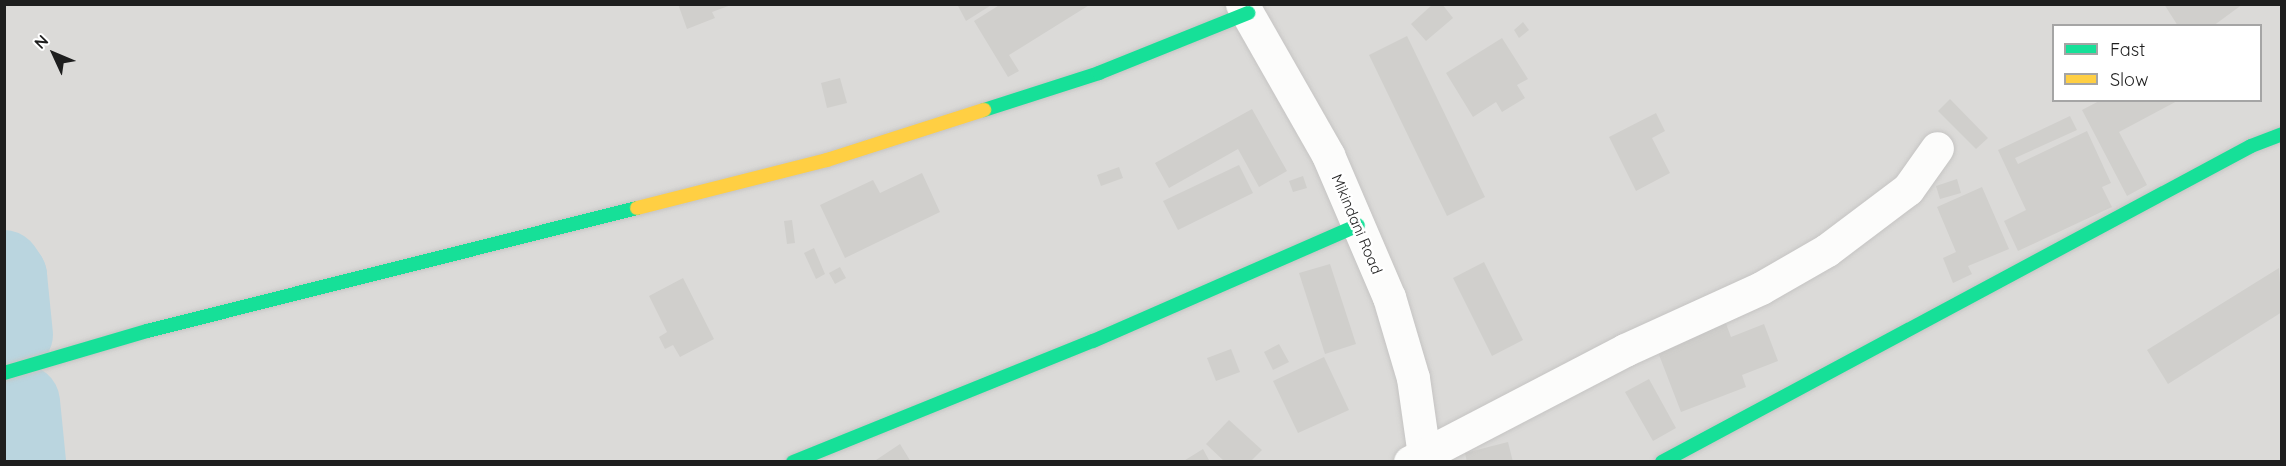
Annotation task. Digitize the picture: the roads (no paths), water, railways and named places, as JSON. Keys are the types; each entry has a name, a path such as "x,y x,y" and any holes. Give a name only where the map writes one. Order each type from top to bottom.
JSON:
{"street":[{"name":"Mikindani Road","path":"1245,9 1328,155 1389,297 1413,378 1420,459"},
{"path":"4,373 147,331 827,160 1099,73 1245,9"},
{"path":"1662,462 2241,152 2282,134"},
{"path":"1420,459 1625,350 1761,288 1827,249 1875,218 1908,189 1937,148"},
{"path":"793,462 1093,341 1358,225"}],"waterway":[{"path":"4,267 10,276 16,335"},
{"path":"23,402 29,462"}]}
